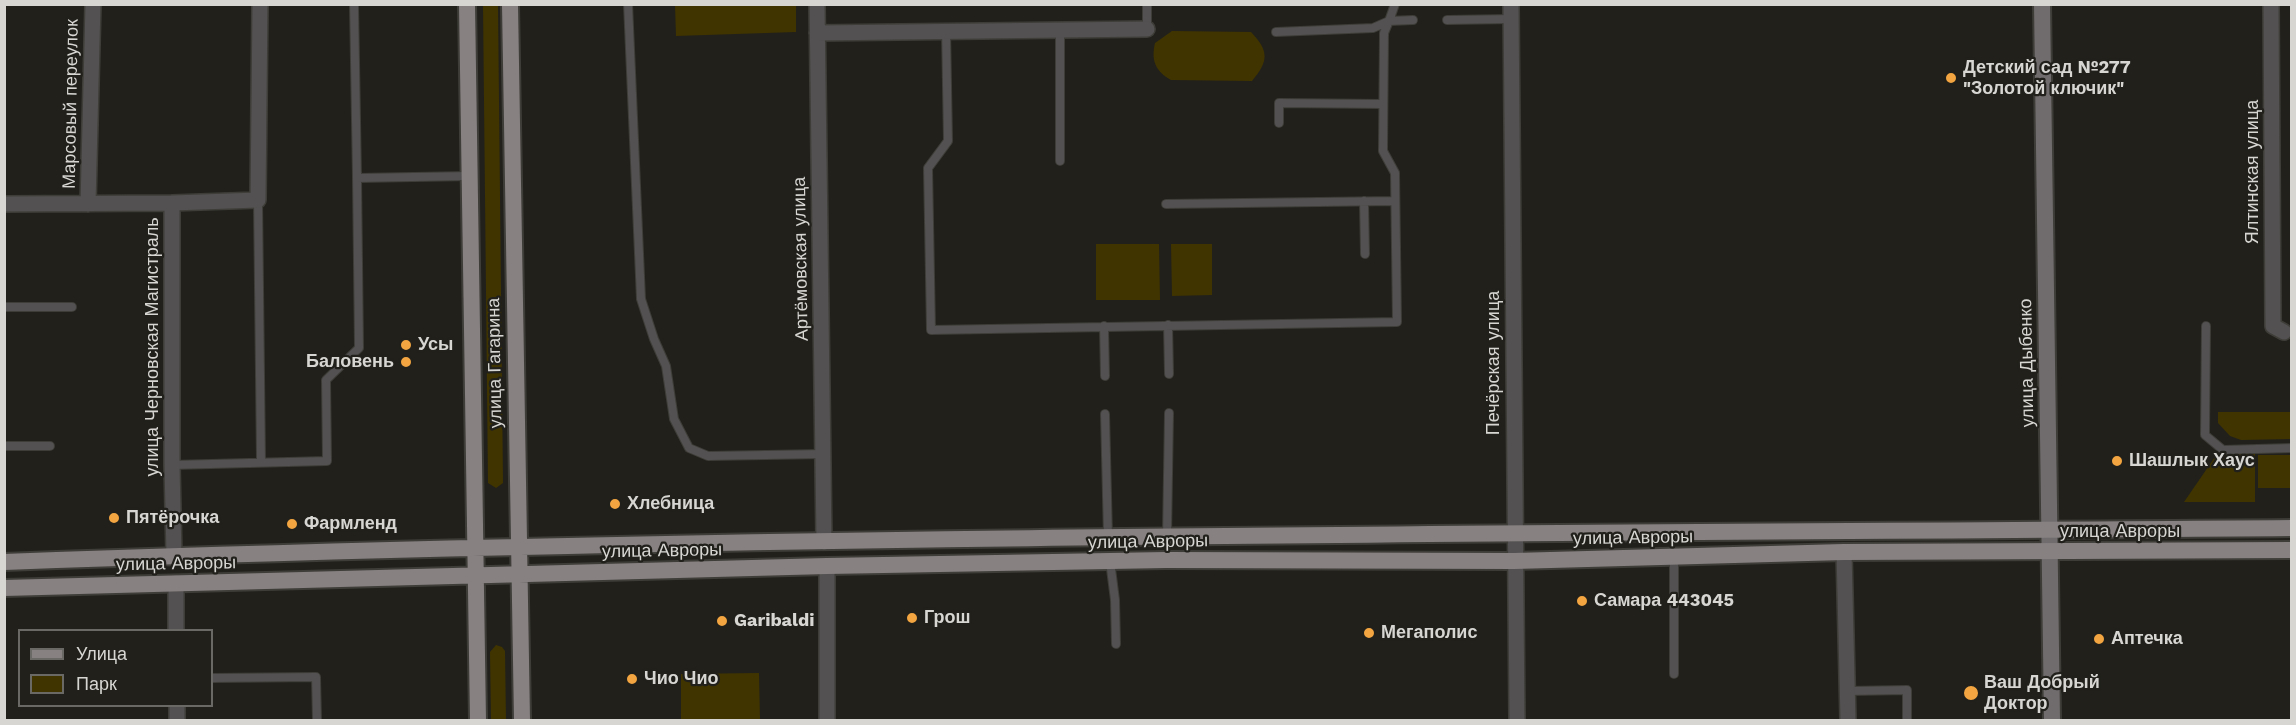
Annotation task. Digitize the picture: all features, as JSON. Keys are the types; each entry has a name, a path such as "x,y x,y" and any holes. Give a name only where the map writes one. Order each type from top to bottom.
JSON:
{"main road":[{"name":"улица Гагарина","path":"467,4 478,720"},
{"name":"улица Гагарина","path":"510,4 522,720"},
{"name":"улица Дыбенко","path":"2042,4 2052,720"},
{"name":"улица Авроры","path":"4,562 174,556 824,542 1515,533 2292,528"},
{"name":"улица Авроры","path":"4,588 827,566 1110,561 1514,561 1844,552 2292,550"}],"street":[{"name":"Марсовый переулок","path":"88,204 93,4"},
{"path":"258,200 260,4"},
{"name":"Артёмовская улица","path":"817,4 824,542"},
{"name":"Ялтинская улица","path":"2271,4 2272,326 2288,332"},
{"name":"Печёрская улица","path":"1511,12 1517,720"},
{"path":"817,33 1147,29"},
{"name":"улица Черновская Магистраль","path":"174,556 172,203 258,200"},
{"path":"4,204 172,203"},
{"path":"1844,552 1848,720"},
{"path":"827,566 827,720"},
{"path":"176,583 176,629"}],"lane":[{"path":"172,465 327,461 327,380 359,348 354,4"},
{"path":"628,4 640,299 666,366 674,419 680,435 689,448 708,456 823,454"},
{"path":"1147,4 1147,29"},
{"path":"946,30 948,141 928,168 931,330 1397,322 1395,173 1383,151 1382,104 1384,33 1395,4"},
{"path":"1447,20 1511,12"},
{"path":"1276,32 1373,28 1389,21 1413,20"},
{"path":"1060,29 1060,160"},
{"path":"1279,123 1279,103 1382,104"},
{"path":"357,178 470,176"},
{"path":"258,200 261,462"},
{"path":"1364,201 1365,254"},
{"path":"1166,204 1395,201"},
{"path":"4,307 72,306"},
{"path":"1168,325 1168,374"},
{"path":"1104,326 1105,376"},
{"path":"2206,326 2205,435 2223,450 2292,448"},
{"path":"1167,538 1169,413"},
{"path":"1105,414 1108,539"},
{"path":"4,446 50,446"},
{"path":"1674,557 1674,674"},
{"path":"1110,561 1115,600 1116,644"},
{"path":"213,678 316,677 317,720"},
{"path":"1848,691 1907,690 1908,720"}],"green space":[{"path":"483,5 498,5 503,483 496,488 488,483"},
{"path":"675,5 796,5 796,32 676,36"},
{"path":"1172,31 1251,32 1264,51 1262,68 1252,81 1171,80 1158,69 1154,55 1155,43"},
{"path":"1096,244 1159,244 1160,300 1096,300"},
{"path":"1171,244 1212,244 1212,295 1172,296"},
{"path":"2218,412 2291,412 2291,439 2241,440 2230,436 2218,423"},
{"path":"2217,454 2255,454 2255,502 2184,502"},
{"path":"2258,455 2291,455 2291,488 2258,488"},
{"path":"496,645 505,651 506,720 491,720 490,652"},
{"path":"759,673 760,720 681,720 681,674"}],"place":[{"name":"Детский сад №277 \"Золотой ключик\"","path":"1951,78"},
{"name":"Усы","path":"406,345"},
{"name":"Баловень","path":"406,362"},
{"name":"Шашлык Хаус","path":"2117,461"},
{"name":"Хлебница","path":"615,504"},
{"name":"Пятёрочка","path":"114,518"},
{"name":"Фармленд","path":"292,524"},
{"name":"Самара 443045","path":"1582,601"},
{"name":"Грош","path":"912,618"},
{"name":"Garibaldi","path":"722,621"},
{"name":"Мегаполис","path":"1369,633"},
{"name":"Аптечка","path":"2099,639"},
{"name":"Чио Чио","path":"632,679"},
{"name":"Ваш Добрый Доктор","path":"1971,693"}]}
